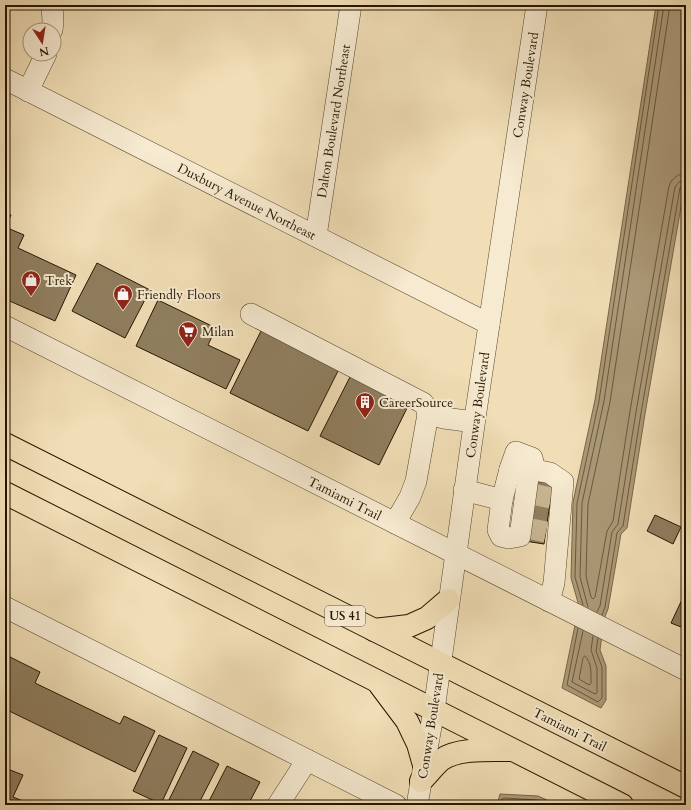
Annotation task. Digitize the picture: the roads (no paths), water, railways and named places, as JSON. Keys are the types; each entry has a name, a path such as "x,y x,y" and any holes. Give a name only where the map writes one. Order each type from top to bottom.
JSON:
{"main road":[{"name":"Tamiami Trail","path":"5,444 686,787"},
{"path":"5,494 622,805"},
{"path":"374,630 409,626 427,618 448,600"},
{"path":"377,681 407,721 418,744 423,773 442,760 456,754 475,750 513,750"}],"street":[{"path":"52,5 53,22"},
{"name":"Dalton Boulevard Northeast","path":"316,236 351,5"},
{"name":"Conway Boulevard","path":"417,805 434,710 448,600 488,324 537,5"},
{"path":"28,91 42,62"},
{"name":"Duxbury Avenue Northeast","path":"5,79 488,324"},
{"path":"251,314 423,403 426,407 428,414 416,481 410,498 395,523"},
{"name":"Tamiami Trail","path":"5,326 686,670"},
{"path":"428,414 474,422"},
{"path":"525,469 550,473 563,482 543,496 535,528 554,583 549,601"},
{"path":"525,469 543,496 535,528 520,536 509,538 501,536 498,530 501,506 525,469"},
{"path":"464,490 501,506"},
{"path":"5,607 396,805"},
{"path":"278,805 307,760"}],"water":[{"path":"656,5 686,5 686,178 645,414 627,528 621,534 608,609 604,619 600,650 606,666 606,700 601,708 562,688 579,606 571,578 573,502 595,400"},
{"path":"500,794 538,796 558,805 497,805"}],"tunnel":[{"path":"532,494 551,498"},
{"path":"527,528 546,532"}],"place":[{"name":"Trek","path":"31,297"},
{"name":"Friendly Floors","path":"123,311"},
{"name":"Milan","path":"188,348"},
{"name":"CareerSource","path":"365,419"}]}
